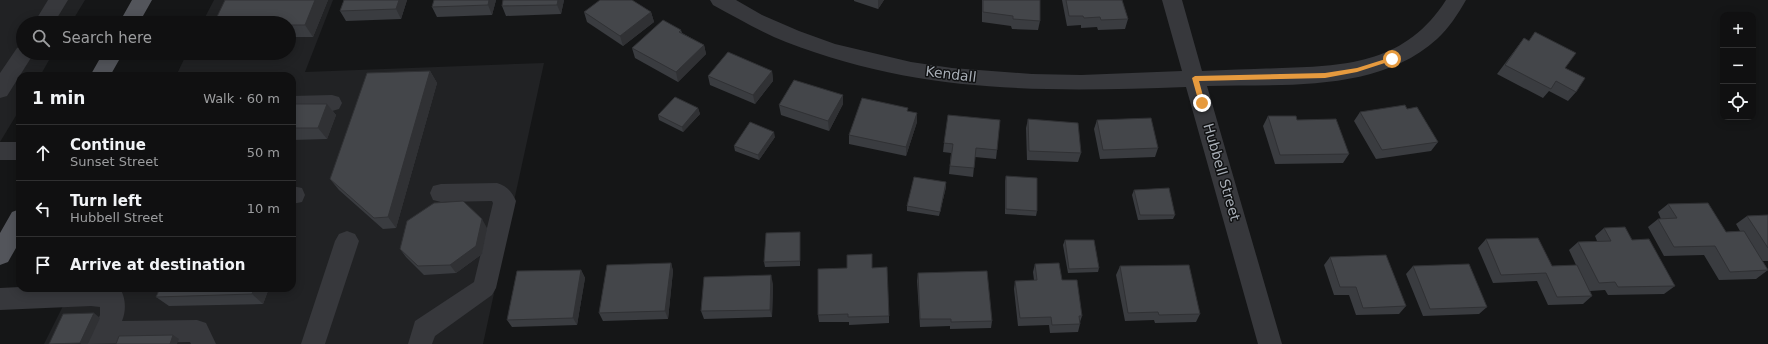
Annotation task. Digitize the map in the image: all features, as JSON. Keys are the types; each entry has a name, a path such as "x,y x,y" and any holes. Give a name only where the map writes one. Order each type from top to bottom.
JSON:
{"main road":[{"path":"133,16 142,0"},
{"path":"102,72 109,60"},
{"path":"0,255 16,226"}],"street":[{"path":"48,16 58,0"},
{"name":"Kendall","path":"720,0 781,32 838,52 906,68 960,77 1032,82 1075,83 1325,75 1357,70 1392,59 1421,42 1435,31 1446,18 1456,0"},
{"name":"Hubbell Street","path":"1172,0 1270,344"},
{"path":"0,90 19,60"},
{"path":"296,104 332,103"},
{"path":"0,151 16,151"},
{"path":"420,344 424,329 484,288 505,201 497,192 441,192"},
{"path":"313,344 347,241"},
{"path":"0,299 92,295 113,298 112,315 102,338 197,331 204,344"}],"shaded area":[{"path":"0,0 85,0 75,16 16,16 16,60 49,60 42,72 16,72 16,116 0,142"},
{"path":"214,0 333,0 305,72 544,63 483,344 44,344 70,292 296,292 296,72 178,72 184,60 296,60 296,16 206,16"}],"building":[{"path":"225,0 315,0 305,25 296,25 296,16 217,16"},
{"path":"344,0 399,0 396,9 340,11"},
{"path":"434,0 489,0 488,5 432,7"},
{"path":"503,0 558,0 557,5 502,6"},
{"path":"600,0 632,0 651,12 620,36 584,12"},
{"path":"983,0 1040,0 1040,21 1013,19 1013,16 983,12"},
{"path":"1066,0 1122,0 1128,19 1101,20 1100,17 1084,18 1083,16 1069,16"},
{"path":"663,20 681,30 679,32 704,45 676,72 632,48"},
{"path":"1535,32 1576,53 1565,68 1585,78 1576,92 1556,81 1551,89 1505,65 1524,38 1529,41"},
{"path":"728,52 772,71 753,95 708,76"},
{"path":"430,71 388,217 374,218 330,179 367,73"},
{"path":"794,80 843,95 828,121 779,105"},
{"path":"675,97 698,108 682,127 658,115"},
{"path":"862,98 908,108 907,111 917,113 906,147 849,135"},
{"path":"296,104 327,104 318,128 296,128"},
{"path":"1405,105 1407,109 1417,107 1438,142 1382,150 1360,112"},
{"path":"948,115 1000,120 997,150 976,148 974,168 950,166 953,144 944,143"},
{"path":"1268,116 1296,116 1297,120 1336,119 1349,154 1280,155"},
{"path":"1151,118 1158,148 1103,150 1097,120"},
{"path":"1028,119 1078,123 1081,153 1029,151"},
{"path":"750,122 774,132 758,155 734,146"},
{"path":"1006,176 1037,178 1037,211 1006,209"},
{"path":"914,177 946,182 940,212 907,206"},
{"path":"1169,188 1175,215 1140,215 1134,190"},
{"path":"463,201 482,219 476,246 450,265 418,266 400,249 407,221 434,203"},
{"path":"1708,203 1726,232 1744,231 1768,270 1730,272 1715,246 1674,247 1658,219 1677,218 1668,204"},
{"path":"1768,215 1768,248 1747,216"},
{"path":"1625,227 1632,240 1649,239 1675,286 1618,287 1615,282 1599,283 1578,242 1611,241 1604,228"},
{"path":"800,232 800,261 764,262 766,233"},
{"path":"1538,238 1552,266 1577,265 1592,296 1557,297 1546,273 1501,275 1486,239"},
{"path":"1065,240 1094,240 1099,268 1069,269"},
{"path":"872,254 872,268 887,267 889,316 848,317 848,314 818,315 818,269 847,268 847,255"},
{"path":"1386,255 1406,306 1363,308 1356,287 1340,287 1330,257"},
{"path":"671,263 665,311 599,313 607,265"},
{"path":"1059,263 1062,280 1077,280 1082,316 1079,316 1080,324 1052,325 1051,317 1020,318 1015,281 1037,280 1035,264"},
{"path":"1469,264 1487,307 1430,309 1413,266"},
{"path":"1189,265 1200,314 1159,315 1158,312 1128,313 1120,266"},
{"path":"581,270 573,318 507,320 517,271"},
{"path":"987,271 992,321 951,322 951,319 920,319 918,273"},
{"path":"771,275 770,310 701,311 704,277"},
{"path":"158,292 253,292 252,294 156,297"},
{"path":"94,313 80,343 49,344 63,314"},
{"path":"173,335 170,344 116,344 119,336"}],"route":[{"path":"1202,103 1195,78 1325,75 1357,70 1392,59"}]}
